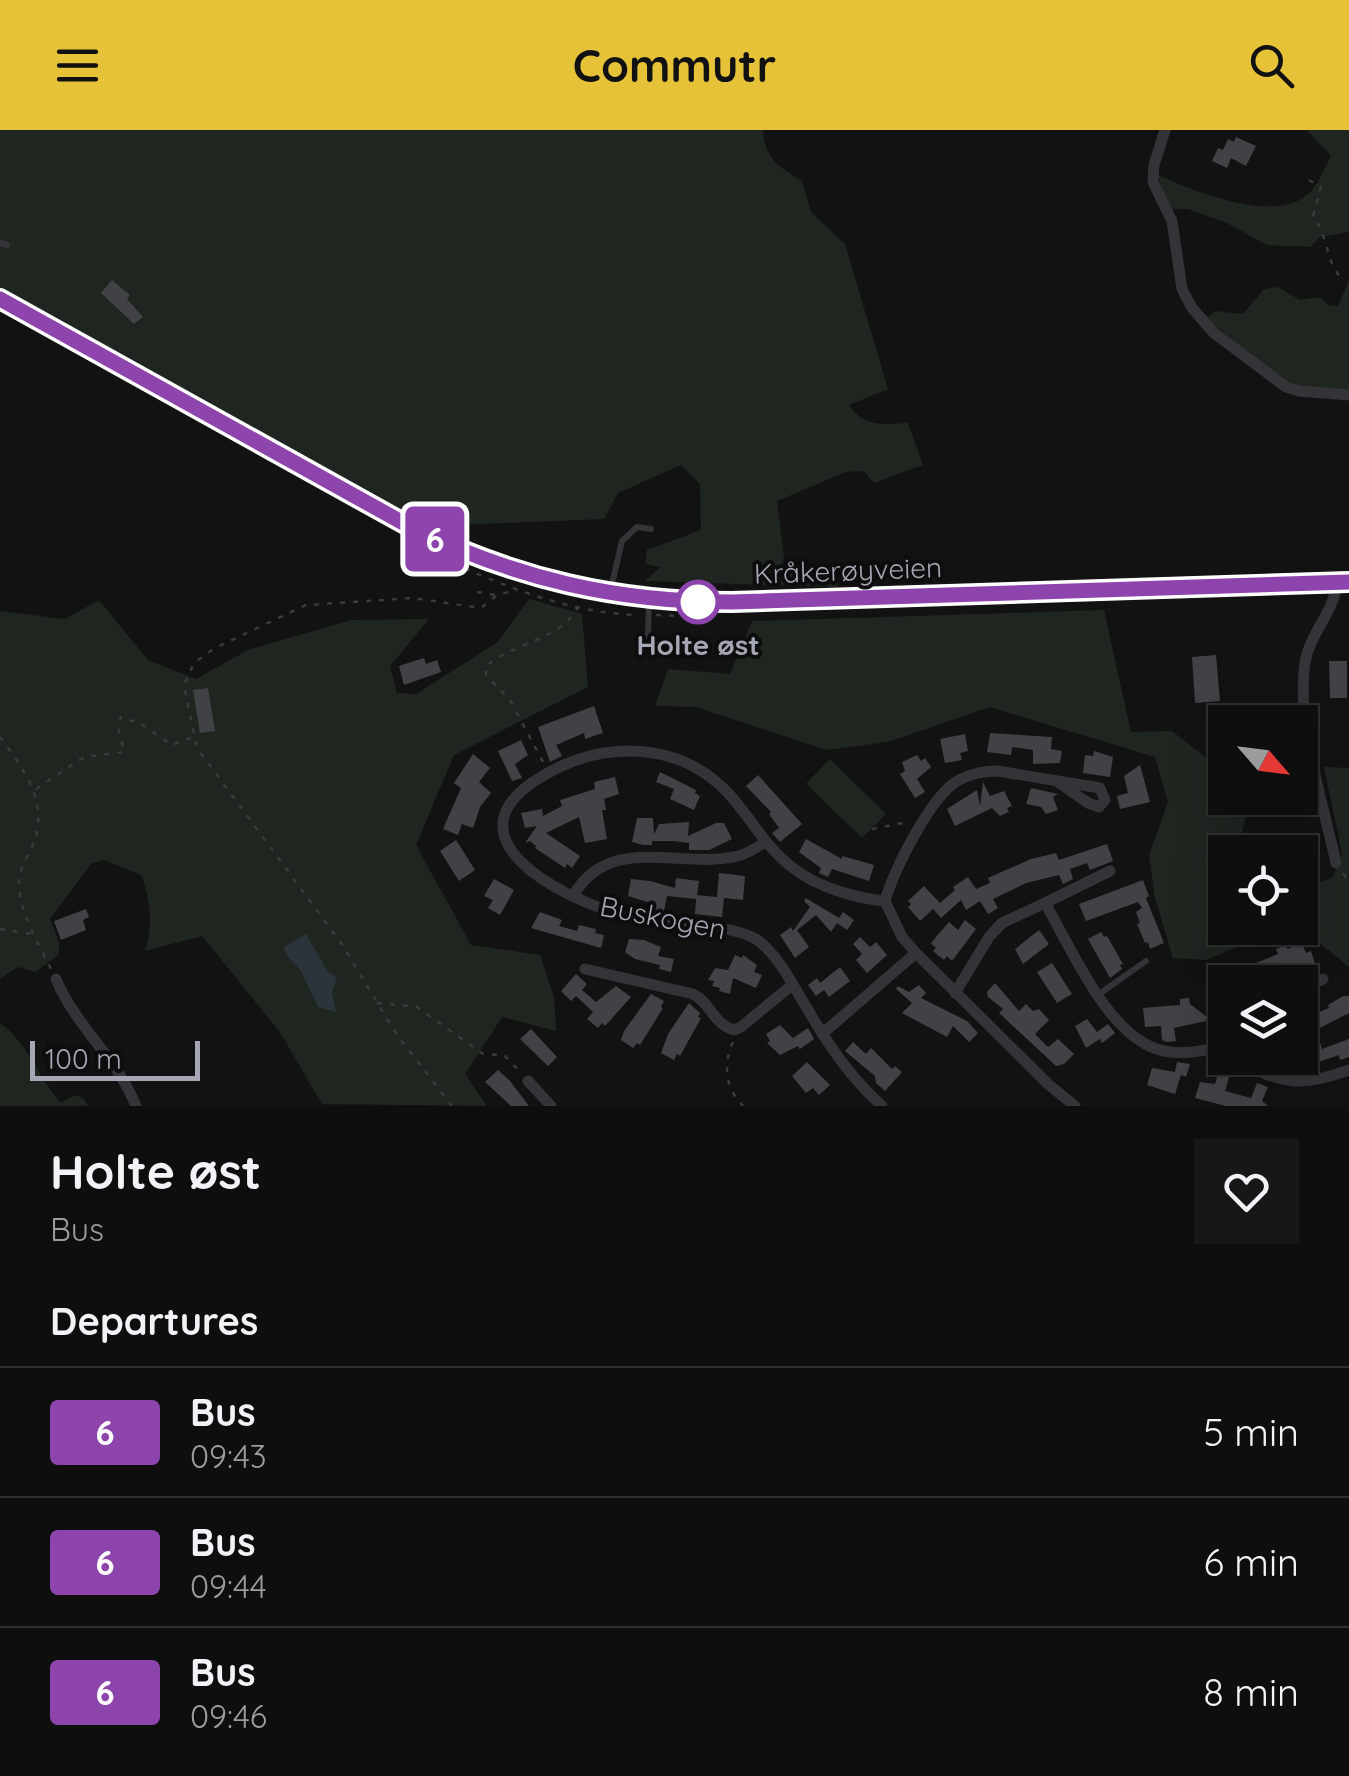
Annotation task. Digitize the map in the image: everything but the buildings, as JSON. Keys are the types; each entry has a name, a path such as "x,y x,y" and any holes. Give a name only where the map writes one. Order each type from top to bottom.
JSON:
{"main road":[{"name":"Kråkerøyveien","path":"0,299 414,529 510,569 610,594 732,602 1343,582"}],"street":[{"path":"1165,130 1153,182 1172,221 1176,270 1192,308 1214,333 1286,387 1349,395"},
{"path":"1336,863 1304,715 1305,661 1343,582"},
{"name":"Buskogen","path":"882,1106 862,1088 822,1034 764,944 736,930 625,916 573,896 530,872 513,857 506,844 504,826 520,790 547,773 594,754 626,749 661,753 715,780 766,842 804,877 854,896 885,901"},
{"path":"1058,782 983,771 958,780 925,821 892,878 885,901 902,937 916,954 1048,1084 1076,1106"},
{"name":"Buskogen","path":"573,896 594,868 620,859 738,856 766,842"},
{"path":"955,993 988,936 1002,923 1110,871"},
{"path":"1046,903 1098,994 1135,1039 1179,1052 1208,1049"},
{"path":"822,1034 916,954"},
{"path":"584,969 693,994 708,1004 722,1025 734,1030 792,985"},
{"path":"1318,981 1323,979"},
{"path":"56,980 67,1006 116,1064 136,1106"},
{"path":"1267,1075 1301,1083 1349,1070"},
{"path":"528,1080 551,1106"}],"lane":[{"path":"610,594 622,541 637,527 651,529"},
{"path":"648,636 649,598"},
{"path":"1098,994 1146,961"}],"path":[{"path":"1309,180 1321,187 1314,216 1328,241 1331,266 1340,277"},
{"path":"452,1106 376,1003 341,944 203,757 194,736 184,685 194,663 214,648 288,612 322,602 358,604 413,598 481,608 497,595 518,589"},
{"path":"477,592 497,595"},
{"path":"527,593 577,609 564,627 496,658 486,666 486,675 510,700 547,773"},
{"path":"34,790 84,756 124,752 118,727 121,717 141,724 172,745 194,736"},
{"path":"0,737 34,790 40,808 36,839 18,884 34,934 56,980"},
{"path":"872,828 925,821"},
{"path":"0,930 34,934"},
{"path":"376,1003 417,1007 483,1054 504,1055 528,1080"},
{"path":"741,1027 730,1047 726,1072 742,1106"}],"shaded area":[{"path":"0,130 763,130 770,155 780,167 802,181 811,212 845,244 888,389 849,405 868,421 908,423 923,465 874,483 864,471 846,472 777,501 784,558 779,571 838,576 838,587 645,581 660,567 645,564 647,550 701,530 700,484 681,465 618,493 604,519 432,526 0,289"},
{"path":"1307,130 1349,130 1349,232 1320,237 1310,247 1267,245 1227,223 1188,209 1168,209 1158,175 1237,203 1280,206 1298,201 1315,186 1331,156"},
{"path":"1349,280 1349,393 1299,389 1282,382 1206,318 1215,311 1243,314 1264,289 1278,287 1300,300 1319,297 1338,306"},
{"path":"529,599 582,614 588,687 454,755 416,845 471,945 540,955 554,997 556,1031 502,1017 465,1074 487,1106 322,1104 279,1031 202,936 145,951 150,913 141,875 104,860 91,864 50,919 59,954 36,972 18,967 0,979 0,611 65,619 99,600 148,660 196,679 248,650 351,620 429,619 390,666 397,693 416,694 498,642"},
{"path":"1104,610 1131,732 1172,731 1208,759 1208,815 1246,815 1241,835 1208,835 1208,945 1241,945 1206,960 1173,958 1155,898 1149,855 1168,802 1155,757 990,707 888,742 826,750 696,707 655,706 668,669 730,674 752,621"},
{"path":"830,759 886,814 862,838 806,784"},
{"path":"1324,767 1349,768 1349,967 1318,942 1318,882 1333,877 1342,853"},
{"path":"306,934 328,972 337,977 332,993 336,1012 318,1007 301,971 285,953 284,947"},
{"path":"0,1023 18,1040 61,1103 75,1095 88,1106 0,1106"}],"bus line":[{"name":"6","path":"0,299 414,529 480,559 584,590 732,602 1349,582"}],"place":[{"name":"Holte øst","path":"698,602"}]}
